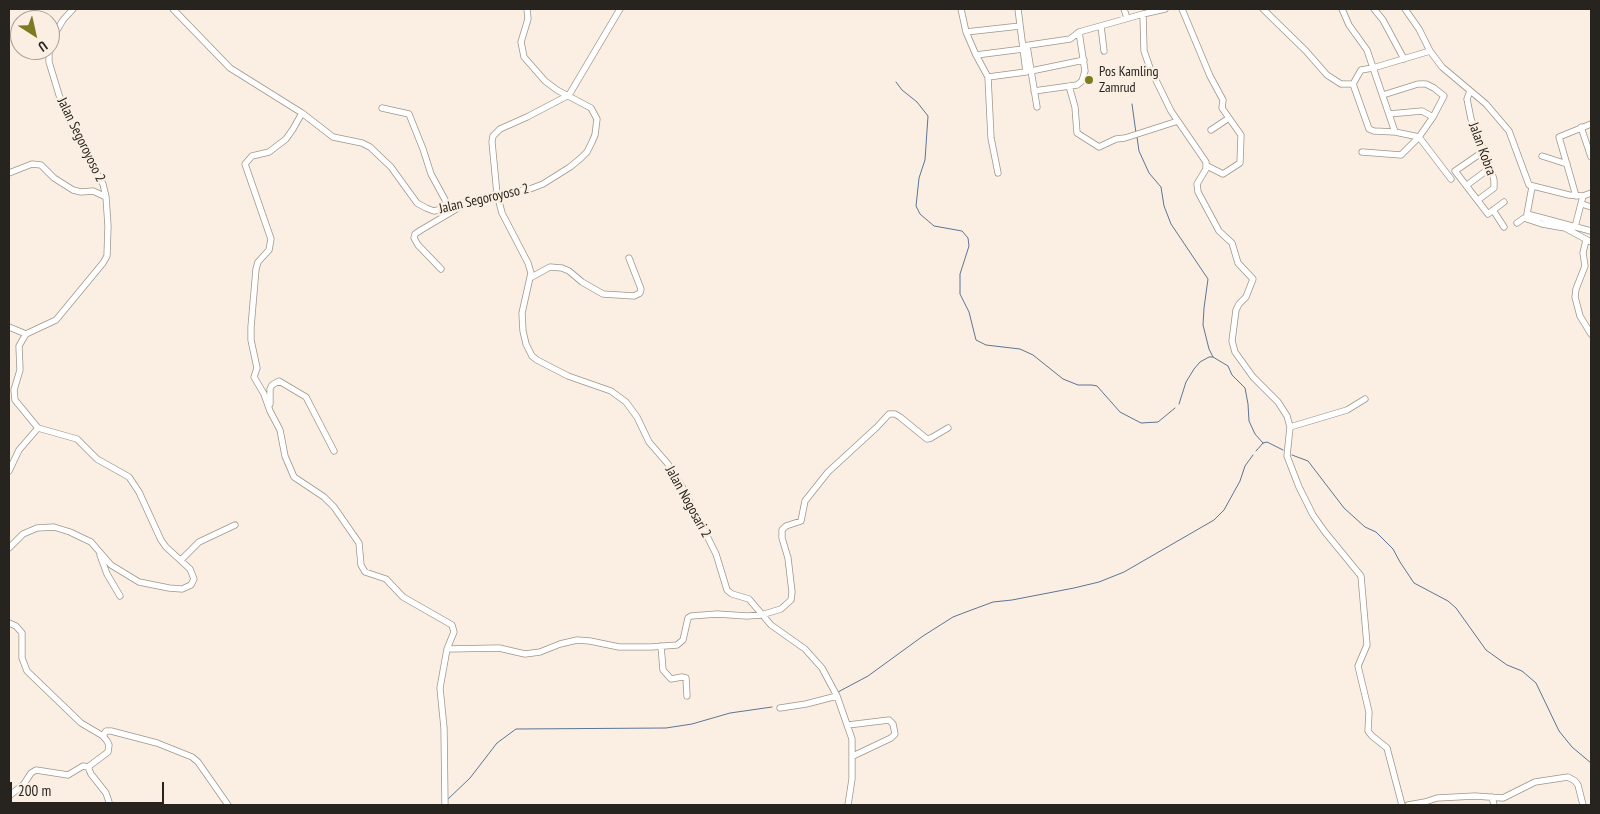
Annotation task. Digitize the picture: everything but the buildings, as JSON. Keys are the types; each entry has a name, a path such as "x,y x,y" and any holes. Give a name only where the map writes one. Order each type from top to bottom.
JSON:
{"street":[{"path":"60,25 73,9"},
{"name":"Jalan Segoroyoso 2","path":"173,9 230,68 302,113 334,137 362,143 370,147 391,167 422,207 434,211 497,194 530,189 543,184 570,167 587,152 595,135 597,119 591,108 545,81 524,57 521,42 528,19 527,9"},
{"path":"569,95 620,9"},
{"path":"961,9 966,32 988,76 991,138 998,173"},
{"path":"1018,9 1037,107"},
{"path":"1124,9 1126,18"},
{"path":"976,55 1070,39 1079,32 1165,9"},
{"path":"1182,9 1222,100 1222,108 1240,133 1241,160 1223,174 1206,166"},
{"path":"1263,9 1328,75 1341,84 1353,86"},
{"path":"1342,9 1350,25 1365,45 1395,132"},
{"path":"1374,9 1383,20 1404,59"},
{"path":"1406,9 1430,51 1442,67 1490,108 1509,131 1531,186 1527,214 1591,231"},
{"path":"1143,14 1143,42 1147,60 1178,121 1204,158 1206,169 1197,184 1198,192 1219,231 1232,243 1238,263 1253,279 1246,297 1236,310 1233,346 1235,352 1253,377 1278,402 1289,420 1287,456 1299,487 1324,532 1361,576 1367,645 1358,666 1369,712 1368,731 1387,748 1402,805"},
{"path":"966,32 1020,26"},
{"path":"1101,26 1104,51"},
{"path":"1034,91 1077,85 1084,78 1086,71 1079,32"},
{"path":"1430,51 1361,70 1353,86 1369,129 1419,137 1451,179"},
{"name":"Jalan Segoroyoso 2","path":"26,334 56,320 107,256 108,226 106,196 103,184 64,108 48,60"},
{"path":"988,76 1029,71 1084,60"},
{"path":"1362,152 1401,155 1419,137 1433,117 1444,96 1426,84 1412,85 1383,95"},
{"path":"1069,86 1075,107 1077,133 1099,146 1116,139 1125,138 1178,121"},
{"name":"Jalan Kobra","path":"1470,90 1467,99 1471,119 1490,168 1494,188 1478,200"},
{"name":"Jalan Nogosari 2","path":"569,95 495,133 492,142 497,194 502,213 528,263 531,273 522,321 526,344 532,356 568,376 611,391 626,402 637,417 649,442 668,464 684,490 716,554 727,590 732,594 749,599 761,615 778,632 810,653 822,668 837,696 852,738 853,756 848,805"},
{"path":"382,108 409,114 431,174 449,207"},
{"path":"1389,114 1422,111 1433,117"},
{"path":"302,113 294,129 286,139 269,152 252,156 245,164 271,239 269,250 258,262 256,269 251,327 251,340 256,368 254,377 280,430 285,456 292,474 296,479 324,497 334,507 359,543 362,569 369,574 386,579 402,597 452,625 454,632 447,649 440,688 444,728 445,805"},
{"path":"1211,130 1229,118"},
{"path":"1576,196 1559,137 1591,124"},
{"path":"1581,127 1591,157"},
{"path":"1484,151 1455,171 1488,214 1504,202"},
{"path":"1542,156 1567,164"},
{"path":"9,173 32,164 41,165 54,178 73,190 81,192 92,191 106,196"},
{"path":"1467,186 1490,168"},
{"path":"1531,186 1576,196 1591,193"},
{"path":"1575,227 1583,196"},
{"path":"441,270 418,246 414,238 416,234 466,202"},
{"path":"1582,204 1591,206"},
{"path":"1493,210 1504,227"},
{"path":"1516,223 1524,218 1542,224 1570,229 1589,241 1583,254 1585,266 1576,289 1575,297 1580,316 1591,334"},
{"path":"530,278 550,267 562,268 570,271 582,282 603,294 634,296 640,294 642,289 629,258"},
{"path":"9,327 26,334 19,346 20,370 14,390 15,400 38,428 77,439 97,459 129,476 139,492 161,540 190,569 194,582 187,587 176,589 139,582 111,564 91,542 62,529 37,528 22,534 9,548"},
{"path":"270,411 270,389 272,385 279,381 306,398 334,451"},
{"path":"1290,428 1347,410 1365,399"},
{"path":"447,649 499,648 532,654 568,642 585,640 611,646 661,646 681,642 688,618 691,616 706,614 761,615 781,608 791,600 792,586 788,558 781,534 782,530 786,526 801,520 808,494 828,472 889,414 895,414 900,417 927,439 948,428"},
{"path":"9,471 19,450 38,428"},
{"path":"181,560 199,542 235,525"},
{"path":"99,551 107,574 120,596"},
{"path":"9,623 16,626 22,633 22,658 26,671 85,726 103,736 109,744 108,752 88,767 83,766 68,775 36,770 31,773 24,784 9,796"},
{"path":"661,646 663,670 671,679 686,678 687,696"},
{"path":"780,708 837,696"},
{"path":"848,725 889,720 893,724 895,734 891,738 853,756"},
{"path":"103,736 106,731 112,730 157,743 192,757 198,762 228,805"},
{"path":"88,767 91,774 106,793 110,805"},
{"path":"1408,805 1425,804 1443,798 1475,796 1503,798 1535,782 1568,777 1575,781 1578,786 1583,805"},
{"path":"1492,797 1494,805"}],"waterway":[{"path":"896,82 902,90 917,102 928,116 925,160 919,178 916,206 920,214 934,226 962,231 968,238 969,246 960,274 960,294 969,312 976,340 986,345 1020,349 1033,355 1063,379 1078,385 1097,386 1120,412 1141,423 1158,422 1175,408"},
{"path":"1132,104 1136,133"},
{"path":"1137,137 1139,151 1149,173 1161,187 1164,206 1171,224 1208,279 1203,325 1209,349 1213,357 1228,366 1232,375 1245,388 1249,421 1255,434 1263,443"},
{"path":"1179,404 1186,382 1194,369 1200,362 1213,357"},
{"path":"1256,451 1263,443 1267,442 1283,450"},
{"path":"838,692 868,676 953,617 993,602 1074,588 1099,582 1124,572 1214,520 1224,510 1240,481 1245,466 1253,455"},
{"path":"1292,455 1308,461 1344,508 1365,527 1376,532 1393,549 1414,583 1448,601 1456,608 1486,650 1507,665 1522,671 1536,683 1559,731 1572,747 1591,763"},
{"path":"447,800 470,778 497,743 516,729 666,728 692,724 730,713 772,707"}],"place":[{"name":"Pos Kamling Zamrud","path":"1089,80"}]}
